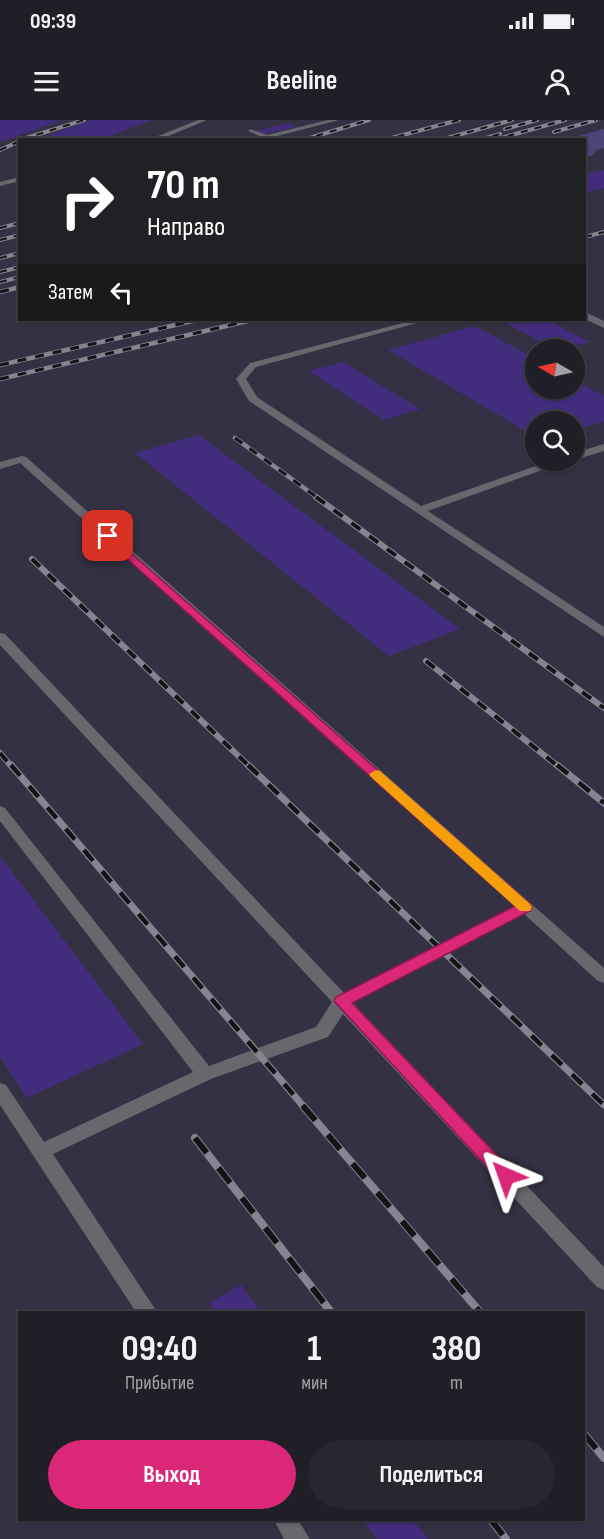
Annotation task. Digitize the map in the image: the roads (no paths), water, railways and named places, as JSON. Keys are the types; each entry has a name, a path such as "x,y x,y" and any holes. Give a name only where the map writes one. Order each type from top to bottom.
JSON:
{"street":[{"path":"156,138 204,120"},
{"path":"0,184 18,180"},
{"path":"586,316 604,325"},
{"path":"419,321 253,365 241,379 253,399 604,633"},
{"path":"585,453 604,447"},
{"path":"0,466 22,459 604,977"},
{"path":"419,510 533,471"},
{"path":"0,637 604,1281"},
{"path":"0,811 205,1074"},
{"path":"40,1152 205,1074 322,1032 342,1001 525,907"},
{"path":"0,1090 146,1311"},
{"path":"286,1521 298,1539"}],"lane":[{"path":"251,131 266,137 336,120"}],"railway":[{"path":"26,138 84,120"},
{"path":"310,138 369,120"},
{"path":"392,138 459,120"},
{"path":"447,138 512,120"},
{"path":"505,129 537,120"},
{"path":"501,138 565,120"},
{"path":"554,132 596,120"},
{"path":"486,138 500,134"},
{"path":"0,150 18,142"},
{"path":"0,228 18,224"},
{"path":"586,237 604,232"},
{"path":"0,240 18,236"},
{"path":"0,258 18,254"},
{"path":"0,272 18,268"},
{"path":"0,282 18,278"},
{"path":"0,292 18,288"},
{"path":"0,365 193,321"},
{"path":"0,379 248,321"},
{"path":"235,438 318,498"},
{"path":"316,497 604,708"},
{"path":"32,559 250,767"},
{"path":"426,661 559,767"},
{"path":"0,753 12,767"},
{"path":"11,765 304,1107"},
{"path":"248,765 604,1105"},
{"path":"557,765 604,803"},
{"path":"303,1106 479,1311"},
{"path":"195,1138 330,1311"},
{"path":"585,1435 604,1458"},
{"path":"492,1521 506,1539"}]}
